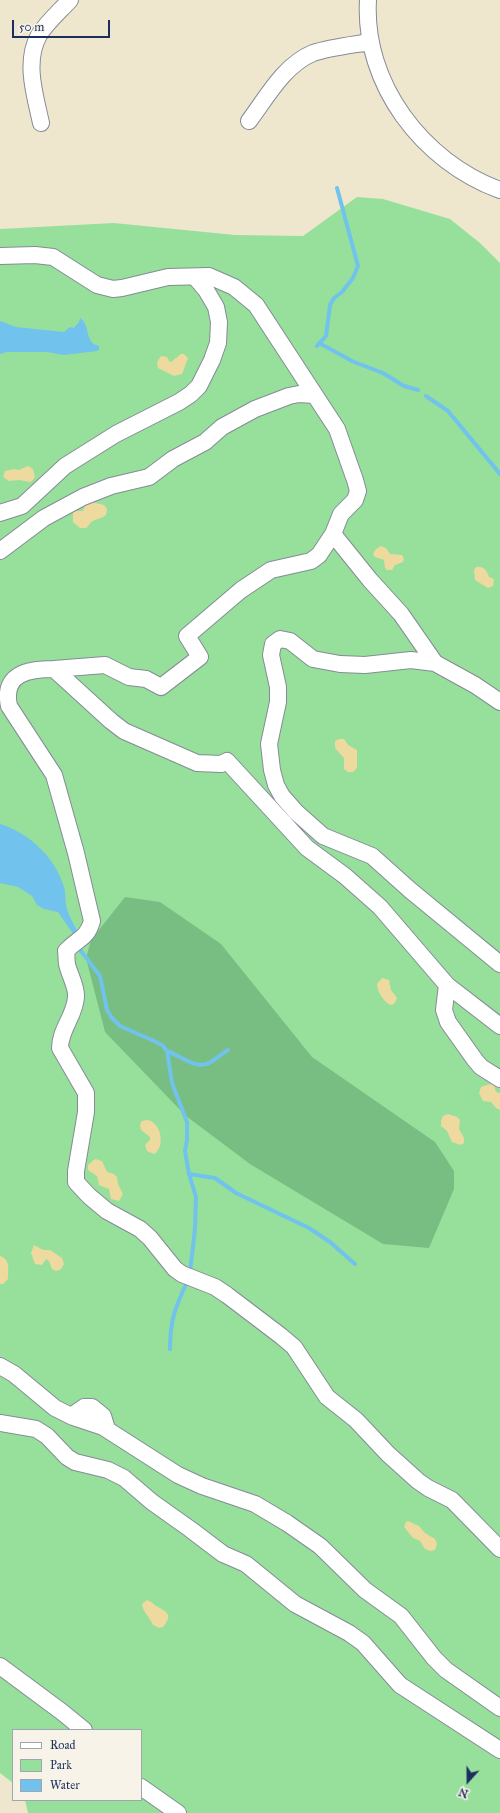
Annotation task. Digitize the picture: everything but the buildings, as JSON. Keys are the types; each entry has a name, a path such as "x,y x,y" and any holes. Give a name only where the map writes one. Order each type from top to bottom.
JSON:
{"street":[{"path":"41,123 32,79 34,48 44,29 70,0"},
{"path":"368,0 370,42 386,86 403,117 428,145 457,169 472,178 500,190"},
{"path":"249,121 281,78 301,60 324,50 370,42"},
{"path":"0,256 35,255 53,258 97,284 113,289 168,277 209,276 234,286 256,305 337,429 358,491 355,500 341,514 333,534 319,555 311,561 271,570 241,590 186,636 200,657 160,687 146,679 128,677 105,665 36,669 21,674 10,684 7,698 9,706 54,775 80,868 92,920 89,931 84,938 75,942 66,951 67,964 76,996 74,1010 62,1032 60,1041 60,1048 86,1093 86,1112 76,1171 76,1182 88,1196 107,1211 140,1229 150,1238 175,1269 182,1274 215,1287 294,1347 327,1397 356,1420 388,1454 418,1481 428,1488 452,1500 500,1549"},
{"path":"0,513 22,506 65,466 116,434 179,402 191,394 198,386 212,360 218,343 219,322 216,307 206,290 195,277"},
{"path":"0,551 44,518 83,497 111,486 149,477 173,460 205,442 222,427 255,409 289,396 299,394 315,395"},
{"path":"333,534 370,580 401,614 435,663"},
{"path":"500,702 435,663 411,660 364,665 340,664 313,659 290,641 280,639 273,644 271,655 278,687 278,702 268,744 276,785 282,796 296,812 323,836 372,856 421,900 500,964"},
{"path":"54,669 124,731 197,763 221,764 227,760 307,848 345,876 380,907 412,942 447,985 500,1026"},
{"path":"447,985 444,1010 448,1022 481,1067 500,1079"},
{"path":"0,1366 14,1374 55,1408 73,1417 107,1429 178,1476 255,1504 287,1523 320,1546 365,1590 401,1616 434,1658 446,1670 500,1708"},
{"path":"0,1423 36,1429 47,1436 67,1457 75,1462 108,1470 124,1478 152,1502 223,1554 246,1564 295,1604 349,1632 364,1643 400,1685 500,1750"},
{"path":"0,1666 83,1729"},
{"path":"142,1788 178,1813"}],"green space":[{"path":"357,197 383,199 450,219 480,243 500,263 500,1813 28,1813 25,1801 142,1801 142,1729 12,1729 12,1782 0,1773 0,229 114,223 235,235 303,236"},
{"path":"125,897 160,902 221,944 312,1057 435,1142 454,1171 454,1189 429,1248 383,1244 250,1164 186,1116 105,1032 86,958 91,940"}],"sand":[{"path":"181,354 184,354 188,358 182,374 174,376 158,368 157,362 161,356 167,357 171,362"},
{"path":"28,466 33,469 35,477 31,482 19,480 9,481 3,477 5,471 14,469 19,470"},
{"path":"91,502 104,505 107,509 106,515 92,522 86,528 80,528 73,522 73,513 75,511 83,511 86,504"},
{"path":"381,546 386,548 390,554 402,555 404,559 403,562 395,565 392,570 387,570 385,568 384,560 375,557 373,554 376,549"},
{"path":"476,567 483,568 489,577 494,579 493,586 488,588 475,580 474,570"},
{"path":"344,739 348,745 357,750 357,768 353,772 348,772 344,769 344,758 335,748 335,741"},
{"path":"382,978 389,980 391,990 397,998 394,1004 388,1004 383,999 377,987 377,984"},
{"path":"490,1084 494,1085 496,1092 500,1093 500,1110 491,1102 483,1101 479,1093 481,1087"},
{"path":"448,1114 457,1117 460,1120 459,1129 464,1138 464,1143 461,1145 452,1142 447,1131 441,1126 443,1116"},
{"path":"142,1121 152,1121 159,1129 161,1140 160,1146 158,1151 154,1154 147,1151 145,1145 150,1140 150,1137 141,1130 140,1125"},
{"path":"95,1159 102,1161 107,1172 114,1174 117,1177 118,1184 123,1194 119,1201 111,1199 109,1189 99,1185 97,1176 88,1170 88,1165"},
{"path":"34,1245 43,1250 50,1250 62,1258 64,1264 61,1269 56,1271 52,1269 49,1261 46,1259 42,1265 35,1264 31,1253"},
{"path":"0,1256 6,1260 8,1266 8,1279 3,1284 0,1284"},
{"path":"408,1521 419,1526 425,1533 435,1539 437,1544 435,1550 431,1551 425,1549 420,1541 413,1538 404,1527"},
{"path":"147,1600 167,1613 168,1620 163,1627 159,1628 153,1625 142,1606 142,1604"}],"water":[{"path":"80,318 86,325 89,338 94,344 99,346 99,350 64,355 47,352 7,352 0,354 0,321 16,327 64,332 70,327 74,328 79,322"},
{"path":"0,824 21,833 31,840 47,856 60,876 64,887 68,913 79,934 74,935 58,912 44,909 37,905 32,896 18,887 0,883"}],"waterway":[{"path":"317,346 326,336 330,305 334,298 342,292 353,278 358,266 337,188"},
{"path":"319,343 354,362 383,373 404,386 418,390"},
{"path":"426,396 448,411 500,474"},
{"path":"79,945 81,951 100,976 107,1010 112,1018 120,1026 162,1045 167,1051 172,1083 187,1122 187,1140 185,1151 189,1174 196,1197 195,1229 190,1272"},
{"path":"167,1051 193,1063 204,1065 228,1050"},
{"path":"189,1174 215,1178 236,1193 309,1228 330,1242 355,1264"},
{"path":"170,1349 174,1314 187,1282"}]}
